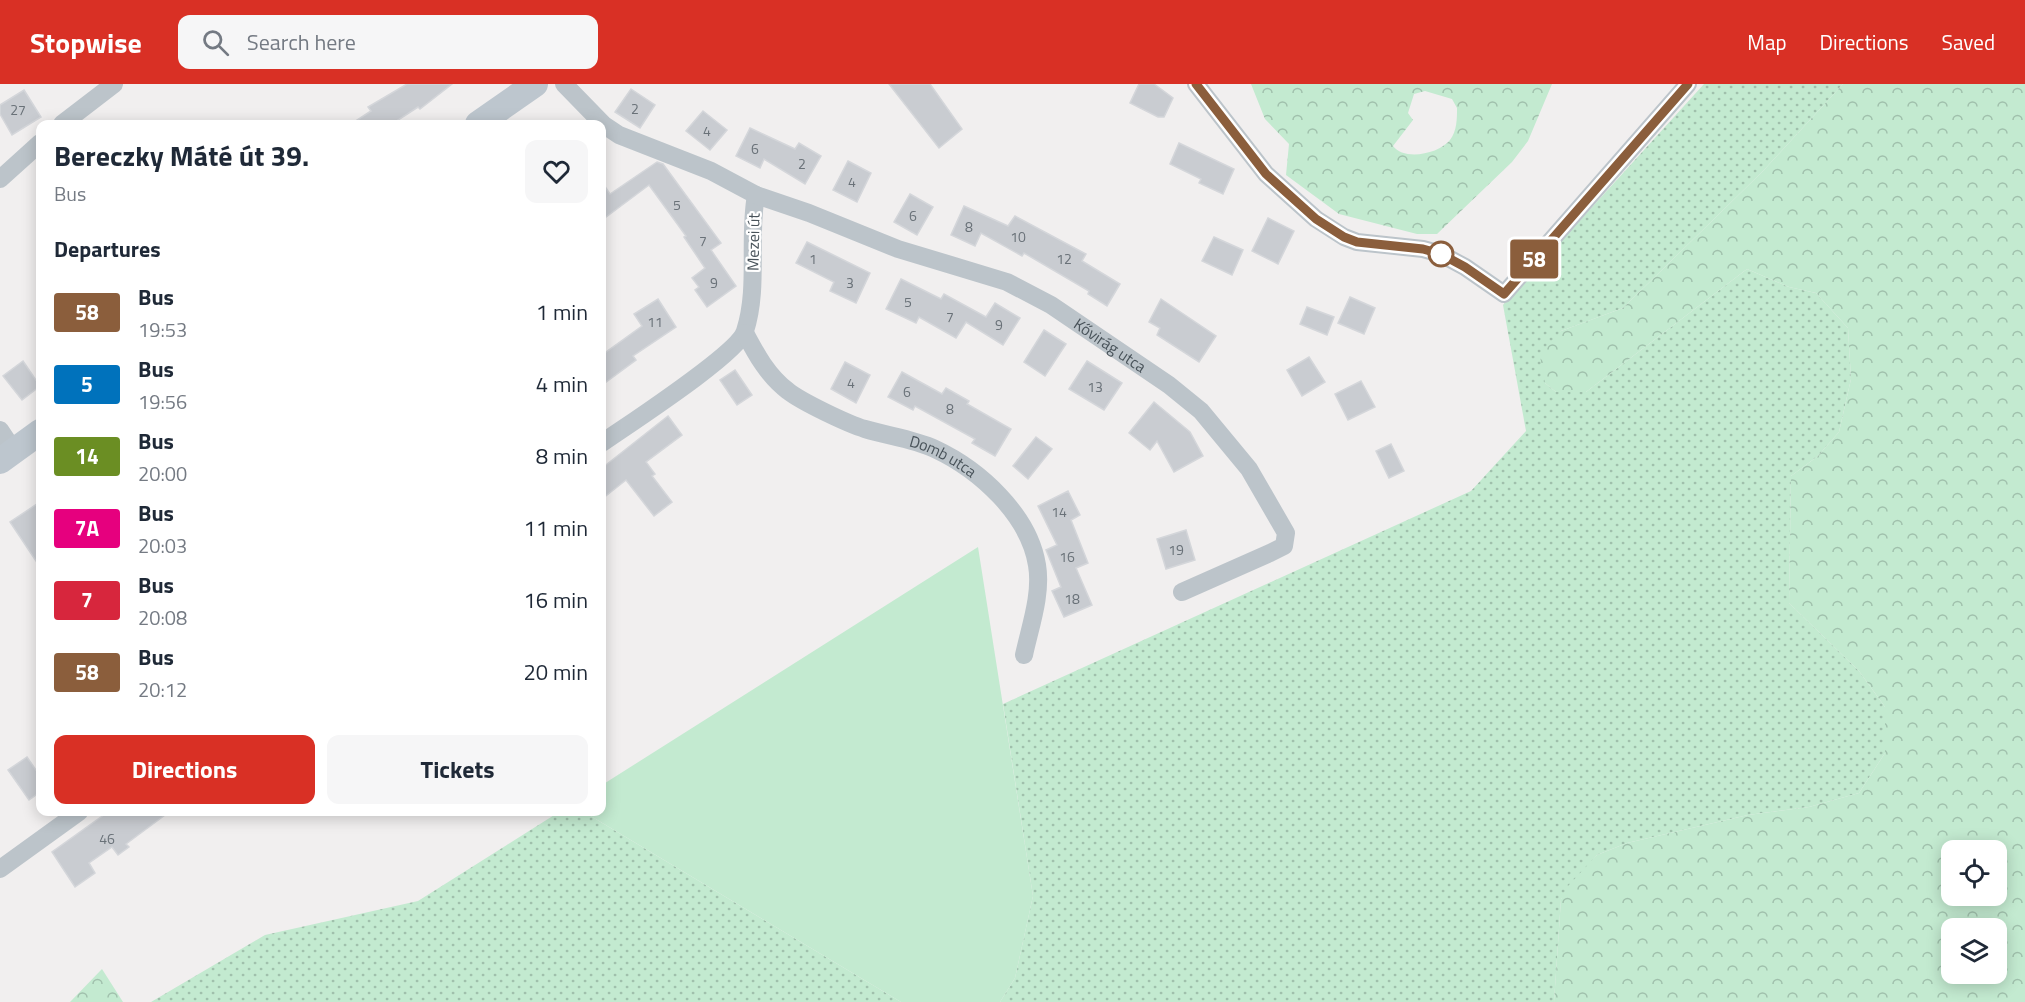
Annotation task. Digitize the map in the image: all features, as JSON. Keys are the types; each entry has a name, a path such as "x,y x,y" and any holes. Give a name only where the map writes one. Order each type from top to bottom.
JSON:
{"main road":[{"path":"484,120 536,84"},
{"path":"5,447 36,434"}],"street":[{"path":"67,120 114,84"},
{"name":"Mezei út","path":"564,84 599,120"},
{"path":"1196,84 1266,174 1316,219 1344,237 1357,242 1415,248 1441,254 1465,267 1504,294 1688,84"},
{"name":"Mezei út","path":"606,126 619,135 711,171 756,195 751,222 754,246 745,333"},
{"path":"0,179 36,147"},
{"name":"Kővirág utca","path":"756,195 809,213 898,249 1007,282 1051,305 1169,385 1201,411 1249,469 1286,533 1286,540 1284,546 1182,592"},
{"path":"606,440 699,374 734,346 745,333"},
{"name":"Domb utca","path":"745,333 760,363 788,391 862,429 935,449 981,480 1011,508 1032,546 1037,567 1037,592 1024,655"},
{"path":"0,868 73,816"}],"green space":[{"path":"1251,84 1552,84 1528,141 1512,162 1437,234 1417,234 1339,214 1286,175 1289,144 1265,119","holes":["1425,91 1452,99 1457,108 1456,125 1454,133 1445,145 1422,154 1405,153 1393,146 1413,120 1408,113 1414,94"]},
{"path":"1704,84 1843,84 1763,171 1623,308 1561,331 1545,383 1556,392 1586,392 1747,269 1789,287 1816,293 1848,328 1851,379 1839,432 1818,456 1791,476 1789,603 1859,671 1885,707 1885,753 1859,793 1809,807 1748,815 1627,843 1597,855 1561,899 1554,1002 1000,1002 1015,978 1033,896 1003,704 1471,491 1526,431 1503,305"},
{"path":"1843,84 2025,84 2025,1002 1554,1002 1561,899 1568,886 1597,855 1627,843 1748,815 1809,807 1859,793 1885,753 1885,707 1859,671 1789,603 1791,476 1818,456 1839,432 1851,379 1848,328 1816,293 1789,287 1747,269 1586,392 1556,392 1545,383 1540,356 1561,331 1623,308 1763,171"},
{"path":"978,547 1033,896 1015,978 1000,1002 901,1002 591,816 606,816 606,782"},
{"path":"553,816 591,816 901,1002 151,1002 265,935 418,901"},
{"path":"102,969 123,1002 70,1002"}],"building":[{"path":"407,84 452,84 420,109 418,107 398,120 357,120 371,111 368,107"},
{"path":"889,84 930,84 962,129 939,148"},
{"path":"1139,84 1154,84 1173,98 1164,117 1158,117 1130,103"},
{"path":"631,89 655,105 640,128 615,112"},
{"path":"24,90 41,117 12,135 0,114 0,105"},
{"path":"703,111 727,130 710,150 686,131"},
{"path":"750,128 795,149 799,143 821,156 805,184 764,159 760,168 736,156"},
{"path":"1179,143 1234,169 1223,194 1199,183 1201,179 1170,164"},
{"path":"848,161 871,173 857,202 833,190"},
{"path":"657,162 663,164 721,243 711,250 736,286 707,307 695,290 699,287 692,278 705,268 684,237 686,236 649,185 606,217 606,188 610,194"},
{"path":"910,194 933,207 917,235 894,222"},
{"path":"964,206 1008,226 1015,216 1086,254 1082,261 1120,284 1107,306 1088,294 1089,291 1024,253 1022,256 981,233 975,246 951,235"},
{"path":"1268,218 1294,231 1278,264 1252,251"},
{"path":"1214,237 1243,250 1232,275 1202,261"},
{"path":"807,242 870,273 856,303 830,291 834,282 796,263"},
{"path":"901,279 941,299 944,294 986,317 995,303 1020,318 1003,345 966,322 956,338 919,317 916,323 886,309"},
{"path":"1350,297 1375,308 1364,334 1338,323"},
{"path":"658,299 676,327 633,356 636,360 606,382 606,352 642,326 634,314"},
{"path":"1161,299 1216,336 1199,362 1157,335 1160,328 1149,322"},
{"path":"1307,307 1334,317 1327,335 1300,324"},
{"path":"1044,330 1066,344 1045,376 1024,362"},
{"path":"1309,357 1325,382 1302,396 1287,370"},
{"path":"23,361 36,380 36,389 22,400 3,376"},
{"path":"1087,361 1122,383 1104,410 1069,389"},
{"path":"845,362 870,375 856,403 831,389"},
{"path":"735,370 752,395 737,405 720,380"},
{"path":"902,372 942,394 946,388 969,401 967,404 1011,429 995,456 972,443 975,439 915,406 913,410 888,397"},
{"path":"1361,381 1375,407 1348,420 1335,394"},
{"path":"1154,402 1190,432 1203,456 1174,472 1157,441 1150,450 1129,433"},
{"path":"668,416 682,435 646,462 655,474 652,476 672,502 654,516 626,480 606,496 606,465"},
{"path":"1036,437 1052,449 1028,479 1013,466"},
{"path":"1391,444 1404,471 1389,478 1376,451"},
{"path":"1068,491 1080,515 1071,520 1088,563 1076,568 1092,605 1064,617 1052,591 1061,587 1046,550 1057,545 1038,506"},
{"path":"36,505 36,561 10,522"},
{"path":"1186,530 1195,560 1166,569 1157,539"},
{"path":"27,757 36,770 36,795 29,800 8,770"},
{"path":"102,816 164,816 126,844 129,847 118,855 112,847 89,863 95,873 75,887 52,852"}],"bus line":[{"name":"58","path":"1196,84 1221,113 1266,174 1316,219 1344,237 1357,242 1423,249 1441,254 1465,267 1504,294 1688,84"}]}
